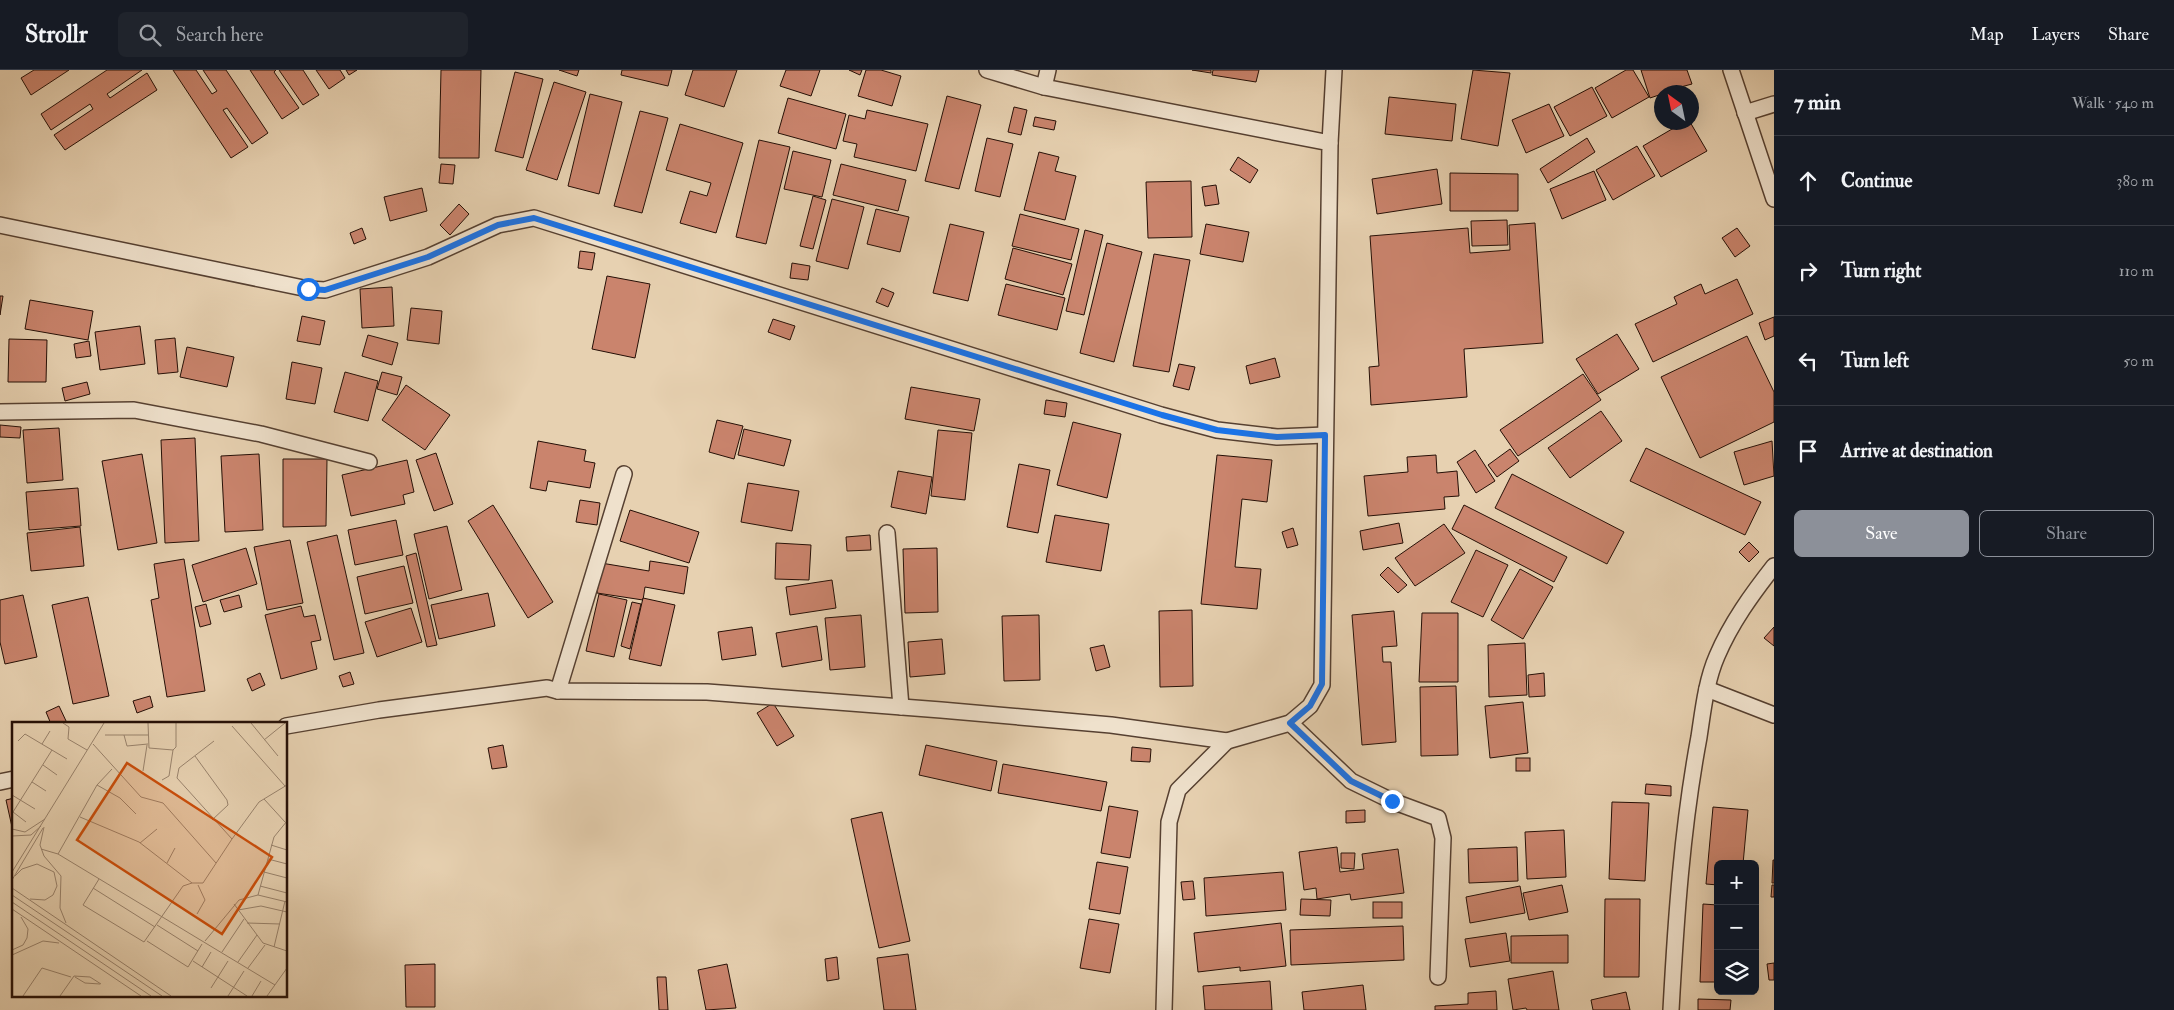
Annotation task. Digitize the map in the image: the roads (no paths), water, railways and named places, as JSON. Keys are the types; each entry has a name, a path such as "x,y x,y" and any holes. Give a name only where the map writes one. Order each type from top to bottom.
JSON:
{"street":[{"path":"987,70 1044,87 1330,142"},
{"path":"1044,87 1048,70"},
{"path":"288,726 379,710 548,688 558,691 707,692 901,707 1111,725 1227,741 1290,723 1310,706 1322,684 1330,142 1334,70"},
{"path":"1731,70 1774,199"},
{"path":"1745,113 1774,104"},
{"path":"0,225 308,289 325,290 428,257 498,225 534,218 1180,420 1217,430 1277,437 1325,435"},
{"path":"0,412 134,410 261,434 369,462"},
{"path":"558,691 624,474"},
{"path":"887,532 901,707"},
{"path":"1671,1010 1686,805 1707,689 1716,657 1731,628 1755,590 1774,566"},
{"path":"1707,689 1774,715"},
{"path":"1290,723 1351,781 1392,801 1438,818 1443,838 1438,977"},
{"path":"1164,1010 1169,822 1178,790 1227,741"}]}
